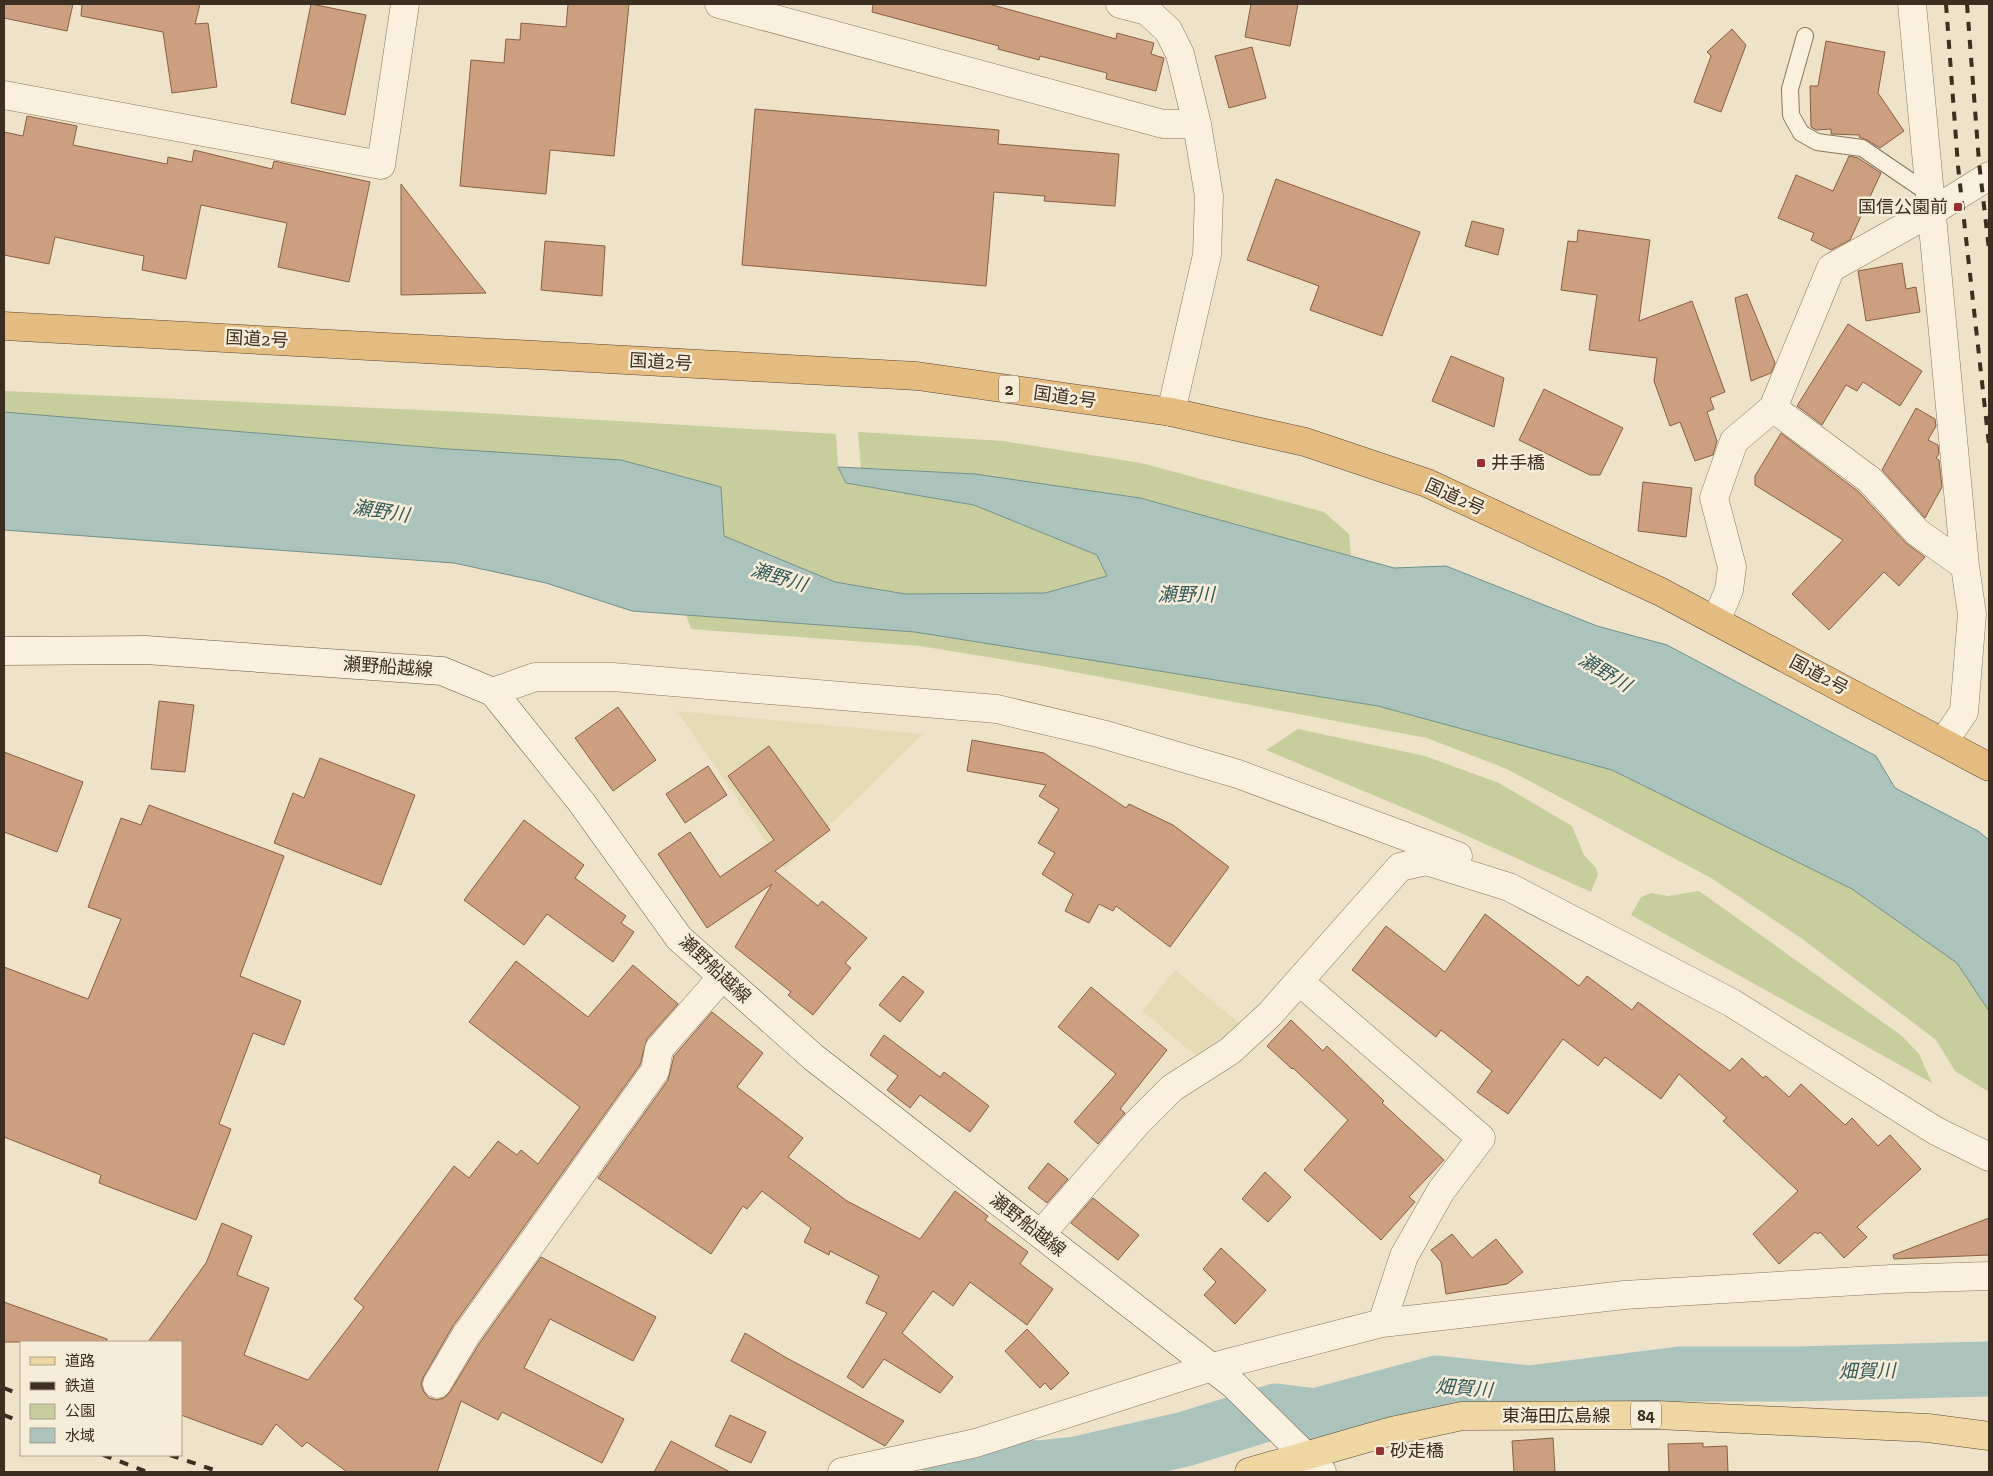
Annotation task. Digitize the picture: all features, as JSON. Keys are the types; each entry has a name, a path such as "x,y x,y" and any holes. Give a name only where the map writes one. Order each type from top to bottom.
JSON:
{"highway":[{"name":"国道2号","path":"4,326 917,376 1170,412 1304,442 1428,483 1661,592 1944,741 1989,767"}],"main road":[{"name":"東海田広島線","path":"1249,1472 1392,1431 1462,1416 1657,1416 1928,1428 1989,1436"}],"street":[{"path":"4,95 381,165 405,4"},
{"path":"719,4 1163,124 1198,124"},
{"path":"1120,4 1147,11 1168,30 1180,54 1198,124 1209,196 1207,255 1170,412"},
{"path":"1912,4 1965,566 1981,615 1964,712 1944,741"},
{"path":"1716,621 1729,590 1732,567 1714,498 1734,441 1774,408 1831,268 1932,203 1989,176"},
{"path":"1774,408 1870,480 1917,532 1965,566"},
{"name":"瀬野船越線","path":"4,651 146,650 442,671 494,692 582,803 679,938 813,1057 1234,1385 1306,1456"},
{"path":"494,692 535,677 613,678 996,709 1102,734 1238,774 1457,855 1488,881"},
{"path":"1041,1234 1137,1123 1172,1088 1230,1050 1270,1014 1400,867 1426,861 1509,887 1732,1003 1936,1131 1989,1157"},
{"path":"437,1384 466,1335 655,1071 659,1049 722,977"},
{"path":"1300,982 1481,1138 1441,1191 1404,1256 1382,1323"},
{"path":"842,1472 976,1443 1212,1367 1382,1323 1624,1295 1898,1278 1989,1276"}],"lane":[{"path":"1805,36 1790,89 1791,115 1801,133 1817,142 1862,148 1932,203"}],"shaded area":[{"path":"677,711 923,734 785,869"},
{"path":"1175,970 1241,1025 1228,1036 1195,1055 1142,1011"}],"green space":[{"path":"4,391 464,412 836,434 838,467 846,483 974,505 1097,555 1107,576 1045,593 905,594 835,582 724,536 721,487 621,460 449,449 4,412"},
{"path":"858,432 1003,441 1141,463 1324,512 1349,534 1351,556 1140,498 975,474 861,468"},
{"path":"686,615 915,632 1378,706 1612,770 1852,889 1957,963 1989,1011 1989,1092 1955,1071 1936,1040 1801,938 1711,878 1507,769 1427,738 1042,666 920,646 691,629"},
{"path":"1298,729 1425,756 1499,783 1572,826 1584,855 1596,868 1598,874 1591,892 1423,816 1266,750"},
{"path":"1699,891 1902,1036 1919,1054 1932,1083 1631,915 1641,897 1651,893 1668,896"}],"water":[{"name":"瀬野川","path":"4,412 449,449 621,460 721,487 724,536 835,582 905,594 1045,593 1107,576 1097,555 974,505 846,483 838,467 975,474 1140,498 1394,568 1446,566 1597,626 1667,645 1876,756 1895,788 1978,831 1989,840 1989,1011 1957,963 1852,889 1612,770 1378,706 915,632 632,611 546,583 454,563 4,530"}],"building":[{"path":"4,4 73,4 67,31 4,18"},
{"path":"82,4 200,4 195,24 208,23 217,87 172,93 163,32 81,16"},
{"path":"311,4 366,15 345,115 291,103"},
{"path":"568,4 629,4 614,156 550,150 546,194 460,186 471,60 504,63 506,39 520,40 521,23 566,27"},
{"path":"873,4 989,4 1116,39 1117,33 1154,43 1151,54 1164,58 1156,91 1106,79 1107,73 1040,56 1039,60 998,49 999,46 872,12"},
{"path":"1251,4 1298,4 1290,46 1245,37"},
{"path":"1732,29 1746,45 1721,112 1694,102 1711,56 1707,52"},
{"path":"1826,41 1885,52 1878,93 1904,131 1880,148 1859,137 1860,135 1831,134 1831,129 1816,130 1811,127 1810,86 1818,86"},
{"path":"1252,47 1266,98 1229,108 1215,56"},
{"path":"755,109 999,130 998,144 1119,154 1115,206 1044,201 1045,196 994,192 986,286 742,265"},
{"path":"27,116 77,126 73,145 167,164 168,157 192,162 194,150 272,169 274,161 370,182 349,282 278,267 287,223 201,205 186,279 142,270 144,256 55,237 49,264 4,255 4,132 23,136"},
{"path":"1849,156 1858,158 1881,173 1850,240 1831,250 1811,240 1814,233 1778,218 1796,175 1833,191"},
{"path":"1276,179 1420,232 1382,336 1310,310 1319,286 1247,260"},
{"path":"401,184 463,264 486,293 401,295"},
{"path":"1472,221 1504,229 1498,255 1465,246"},
{"path":"1578,230 1650,240 1639,321 1692,301 1725,392 1710,398 1714,409 1707,412 1717,441 1713,455 1695,461 1680,422 1670,426 1654,381 1657,358 1589,350 1597,295 1561,290 1568,241 1577,242"},
{"path":"545,241 605,246 602,296 541,290"},
{"path":"1902,263 1906,289 1916,287 1920,312 1866,321 1858,271"},
{"path":"1747,294 1775,363 1771,373 1751,381 1735,298"},
{"path":"1848,324 1922,371 1900,406 1863,382 1857,391 1846,385 1822,425 1797,406"},
{"path":"1451,356 1504,378 1494,427 1432,401"},
{"path":"1544,389 1623,428 1600,475 1590,475 1519,440"},
{"path":"1916,408 1935,419 1936,426 1928,440 1938,445 1939,454 1936,458 1939,460 1942,487 1925,518 1882,470"},
{"path":"1781,433 1859,492 1906,543 1925,557 1899,586 1884,572 1829,630 1792,594 1843,540 1755,485 1755,476"},
{"path":"1643,482 1692,488 1686,537 1638,531"},
{"path":"159,701 194,705 185,772 151,769"},
{"path":"618,707 656,760 613,791 575,738"},
{"path":"972,740 1044,753 1126,808 1129,804 1173,825 1229,867 1170,947 1116,906 1113,911 1099,904 1089,923 1065,911 1073,894 1042,874 1055,853 1038,843 1059,809 1039,796 1046,785 967,771"},
{"path":"769,746 830,830 775,871 818,906 822,901 867,938 845,963 851,968 813,1015 788,995 791,992 735,947 772,884 707,928 658,854 690,832 720,877 774,840 728,776"},
{"path":"4,752 83,782 57,852 4,832"},
{"path":"320,758 415,795 381,885 274,843 293,793 304,798"},
{"path":"708,766 727,795 685,823 666,794"},
{"path":"149,805 284,856 240,976 301,1001 284,1045 253,1033 219,1124 231,1129 196,1220 99,1183 101,1175 4,1137 4,967 88,999 121,919 88,907 121,818 141,825"},
{"path":"524,820 584,865 575,878 626,916 621,923 634,932 613,962 547,914 524,945 464,900"},
{"path":"1485,914 1579,986 1587,976 1632,1010 1638,1002 1730,1071 1742,1058 1763,1078 1766,1076 1789,1097 1801,1084 1845,1125 1852,1118 1878,1146 1890,1135 1921,1169 1857,1227 1867,1237 1844,1258 1820,1232 1818,1234 1815,1232 1779,1264 1753,1234 1798,1191 1723,1121 1727,1118 1679,1074 1661,1099 1605,1057 1598,1066 1563,1039 1508,1114 1477,1092 1492,1071 1441,1030 1436,1037 1352,970 1386,926 1445,972"},
{"path":"516,961 588,1017 633,965 678,1004 647,1039 640,1065 453,1326 421,1384 429,1398 437,1400 444,1398 450,1392 479,1344 541,1257 656,1317 633,1361 550,1319 524,1368 624,1419 602,1463 502,1412 498,1420 461,1401 437,1472 347,1472 307,1442 302,1447 276,1424 262,1445 182,1415 182,1341 149,1341 206,1263 222,1223 252,1236 237,1275 269,1288 244,1355 308,1380 364,1307 354,1299 454,1166 469,1178 498,1141 517,1155 521,1150 538,1164 580,1107 469,1022"},
{"path":"903,976 924,992 900,1022 879,1005"},
{"path":"1091,987 1167,1050 1120,1109 1125,1113 1098,1144 1074,1122 1116,1074 1058,1027"},
{"path":"712,1012 763,1053 737,1087 803,1138 788,1157 847,1201 920,1239 955,1191 988,1216 985,1220 1028,1252 1020,1264 1053,1289 1027,1325 970,1282 953,1306 933,1291 902,1333 953,1377 940,1393 884,1359 863,1388 847,1377 887,1313 866,1303 879,1276 830,1251 829,1255 804,1242 811,1228 762,1191 747,1209 743,1206 711,1254 598,1178 668,1080 674,1056"},
{"path":"1291,1020 1323,1051 1327,1046 1384,1101 1382,1103 1444,1160 1409,1197 1415,1202 1381,1240 1304,1170 1348,1120 1267,1046"},
{"path":"884,1035 940,1077 944,1072 989,1106 970,1132 920,1095 910,1108 887,1090 898,1076 870,1055"},
{"path":"1048,1163 1068,1179 1047,1203 1028,1188"},
{"path":"1265,1172 1291,1197 1268,1222 1242,1199"},
{"path":"1093,1198 1139,1235 1118,1260 1071,1223"},
{"path":"1989,1218 1989,1255 1894,1259 1893,1255"},
{"path":"1452,1234 1472,1258 1496,1239 1523,1272 1507,1284 1446,1294 1441,1262 1431,1250"},
{"path":"1221,1248 1266,1290 1235,1324 1204,1295 1216,1282 1203,1269"},
{"path":"4,1302 107,1339 107,1341 4,1342"},
{"path":"1027,1329 1069,1373 1051,1390 1045,1383 1040,1388 1005,1351"},
{"path":"745,1333 785,1357 904,1421 885,1446 731,1361"},
{"path":"730,1415 766,1432 751,1463 715,1446"},
{"path":"1553,1438 1555,1472 1514,1472 1512,1441"},
{"path":"671,1441 730,1472 654,1472"},
{"path":"1703,1443 1703,1447 1727,1446 1728,1472 1669,1472 1668,1444"}],"waterway":[{"name":"畑賀川","path":"950,1472 998,1464 1037,1468 1076,1464 1185,1439 1276,1411 1315,1416 1437,1383 1530,1393 1680,1374 1794,1374 1989,1369"}],"railway":[{"path":"1946,4 1958,166 1989,445"},
{"path":"1967,4 1979,162 1989,250"},
{"path":"4,1388 20,1395"},
{"path":"4,1415 20,1422"},
{"path":"106,1456 147,1472"},
{"path":"173,1456 220,1472"}],"place":[{"name":"国信公園前","path":"1958,207"},
{"name":"井手橋","path":"1481,463"},
{"name":"砂走橋","path":"1380,1451"}]}
